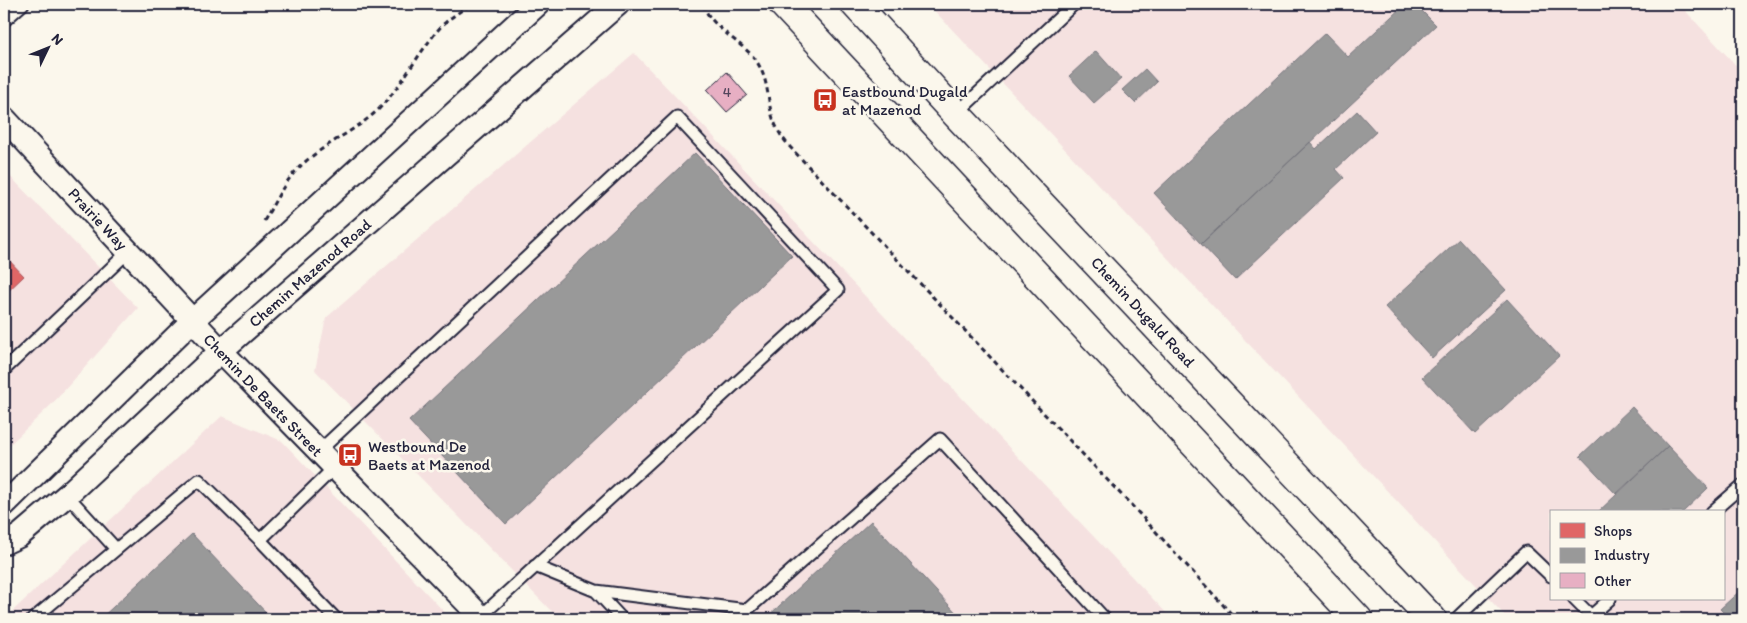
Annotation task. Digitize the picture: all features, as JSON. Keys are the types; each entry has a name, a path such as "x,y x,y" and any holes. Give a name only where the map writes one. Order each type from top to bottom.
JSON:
{"main road":[{"path":"783,4 1358,619"},
{"name":"Chemin Dugald Road","path":"855,4 956,114 1432,619"}],"street":[{"path":"4,505 192,321 538,4"},
{"name":"Chemin Mazenod Road","path":"4,543 19,536 67,495 221,352 618,4"},
{"name":"Prairie Way","path":"4,118 192,321"},
{"name":"Chemin De Baets Street","path":"192,321 480,618"}],"lane":[{"path":"4,21 22,4"},
{"path":"956,114 1074,4"},
{"path":"318,452 677,117 838,290 480,618"},
{"path":"4,370 128,252"},
{"path":"535,566 596,591 747,610 940,439 1105,619"},
{"path":"260,540 334,468"},
{"path":"33,619 198,480 336,618"},
{"path":"1714,510 1743,484"},
{"path":"67,495 116,549"},
{"path":"1456,619 1526,552 1550,575"},
{"path":"596,591 622,619"},
{"path":"1575,600 1592,616 1609,600"}],"path":[{"path":"704,4 708,15 745,48 760,65 767,83 776,128 790,147 1135,509 1236,619"}],"shaded area":[{"path":"928,4 1679,4 1743,73 1743,619 1508,619"},
{"path":"634,53 1172,619 559,619 315,370 326,318"},
{"path":"4,170 138,308 53,403 4,450"},
{"path":"222,416 282,441 451,619 4,619"}],"building: Shops":[{"path":"4,255 24,276 4,295"}],"building: Industry":[{"path":"1405,4 1415,4 1436,25 1201,244 1154,193 1325,33 1348,57"},
{"path":"1096,51 1121,79 1094,103 1069,76"},
{"path":"1145,69 1157,82 1135,103 1122,90"},
{"path":"1357,111 1376,132 1336,169 1344,178 1235,280 1201,244 1310,142 1316,149"},
{"path":"695,153 792,256 506,524 409,421"},
{"path":"1459,239 1506,290 1432,358 1385,307"},
{"path":"1507,299 1559,356 1475,434 1422,377"},
{"path":"1632,407 1668,446 1616,494 1580,456"},
{"path":"1668,446 1708,488 1685,510 1600,510"},
{"path":"871,521 962,619 765,619"},
{"path":"192,534 272,619 100,619"},
{"path":"1743,588 1743,619 1730,619 1720,609"}],"building: Other":[{"path":"727,72 747,95 727,112 707,90"}],"place":[{"name":"Eastbound Dugald at Mazenod","path":"825,100"},
{"name":"Westbound De Baets at Mazenod","path":"350,455"}]}
